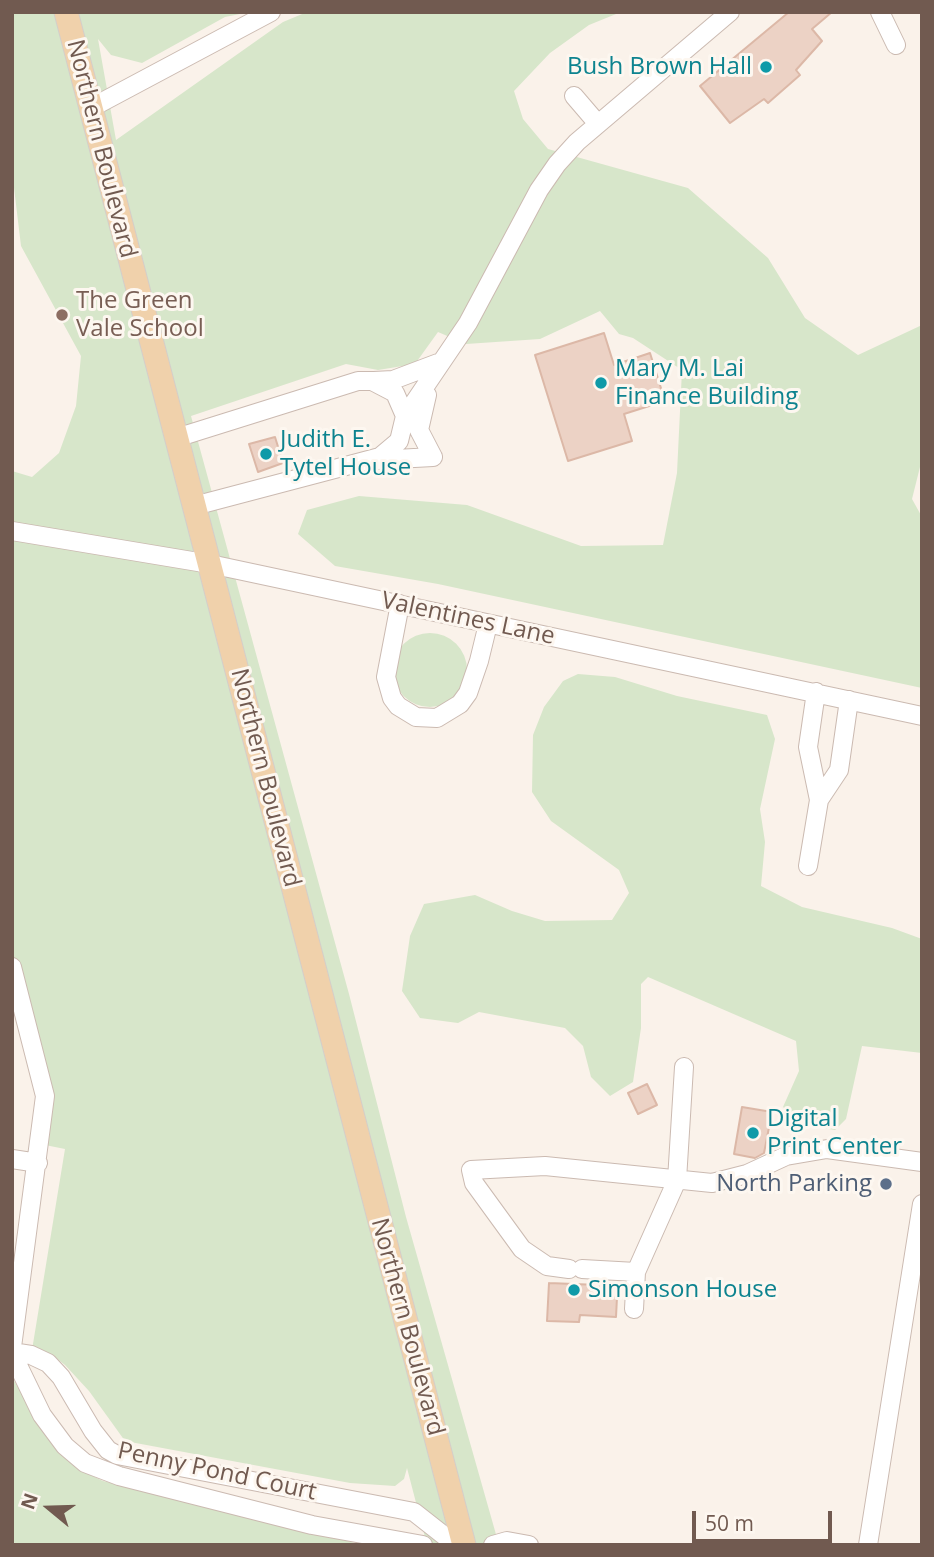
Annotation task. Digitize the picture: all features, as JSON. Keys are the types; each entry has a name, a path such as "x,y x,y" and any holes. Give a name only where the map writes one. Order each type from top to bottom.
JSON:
{"main road":[{"name":"Northern Boulevard","path":"66,12 464,1545"}],"street":[{"path":"89,108 271,12"},
{"path":"194,506 367,461 391,451 399,441 405,416 474,313 539,190 557,164 598,124 730,12"},
{"path":"880,12 896,45"},
{"path":"574,96 598,124"},
{"path":"177,438 358,381 393,380 441,362"},
{"path":"367,461 433,457 422,441 420,414 441,362"},
{"path":"372,381 395,393 405,416"},
{"name":"Valentines Lane","path":"12,531 210,564 922,716"},
{"path":"400,604 386,677 392,698 407,713 416,717 438,718 460,704 468,693 480,661 488,624"},
{"path":"808,866 819,800 808,747 816,692"},
{"path":"819,800 839,770 849,700"},
{"path":"12,967 45,1096 12,1350"},
{"path":"634,1309 635,1272 677,1180 684,1068"},
{"path":"635,1272 547,1266 523,1249 474,1184 471,1170 545,1166 712,1184 747,1174 786,1156 827,1149 922,1162"},
{"path":"12,1159 38,1163"},
{"path":"867,1545 922,1204"},
{"name":"Penny Pond Court","path":"12,1350 42,1415 65,1446 85,1462 119,1476 312,1525 424,1545"},
{"name":"Penny Pond Court","path":"12,1350 48,1363 61,1377 93,1431 108,1450 117,1455 414,1512 456,1545"},
{"path":"492,1545 508,1541 529,1545"}],"green space":[{"path":"12,12 250,12 225,17 142,63 111,55 98,39 116,140 283,22 307,12 621,12 589,25 550,53 514,91 523,119 548,149 688,188 768,258 805,318 858,355 922,325 922,459 912,499 922,517 922,688 438,584 335,566 298,534 307,510 359,496 467,505 581,546 663,545 677,473 682,370 633,338 619,334 600,311 540,339 466,344 438,332 415,364 378,370 346,364 191,416 349,994 406,1217 499,1545 427,1545 407,1468 404,1479 395,1486 350,1483 125,1441 89,1391 65,1365 52,1355 32,1350 65,1149 45,1145 51,1097 12,958 12,471 32,477 59,453 76,406 81,356 21,246 12,171"},
{"path":"423,633 437,633 451,639 461,649 467,670 461,691 451,701 437,707 423,707 409,701 399,691 393,677 393,663 399,649 409,639"},
{"path":"578,674 615,677 677,696 767,715 775,739 760,809 765,842 761,886 802,907 892,928 922,939 922,1053 862,1046 846,1119 835,1130 804,1125 783,1107 799,1071 796,1041 648,977 641,984 641,1028 633,1082 610,1096 591,1077 583,1046 565,1028 479,1012 458,1023 420,1018 402,991 410,936 424,904 475,895 512,911 545,921 612,920 629,893 619,870 551,821 532,792 533,735 544,707 563,681"},
{"path":"12,1377 36,1420 80,1470 103,1481 363,1545 12,1545"}],"building":[{"name":"Bush Brown Hall","path":"789,12 832,12 812,29 822,41 796,70 800,75 768,103 764,99 730,123 700,86"},
{"name":"Mary M. Lai Finance Building","path":"604,333 614,365 650,353 665,401 624,414 632,441 568,461 535,355"},
{"name":"Judith E. Tytel House","path":"275,437 283,463 258,472 249,444"},
{"path":"647,1084 657,1105 638,1114 628,1093"},
{"name":"Digital Print Center","path":"742,1107 772,1112 764,1153 755,1158 734,1154"},
{"name":"Simonson House","path":"549,1283 599,1285 598,1296 617,1297 616,1317 580,1315 579,1322 547,1321"}],"place":[{"name":"Bush Brown Hall","path":"766,67"},
{"name":"The Green Vale School","path":"62,315"},
{"name":"Mary M. Lai Finance Building","path":"601,383"},
{"name":"Judith E. Tytel House","path":"266,454"},
{"name":"Digital Print Center","path":"753,1133"},
{"name":"North Parking","path":"886,1184"},
{"name":"Simonson House","path":"574,1290"}]}
